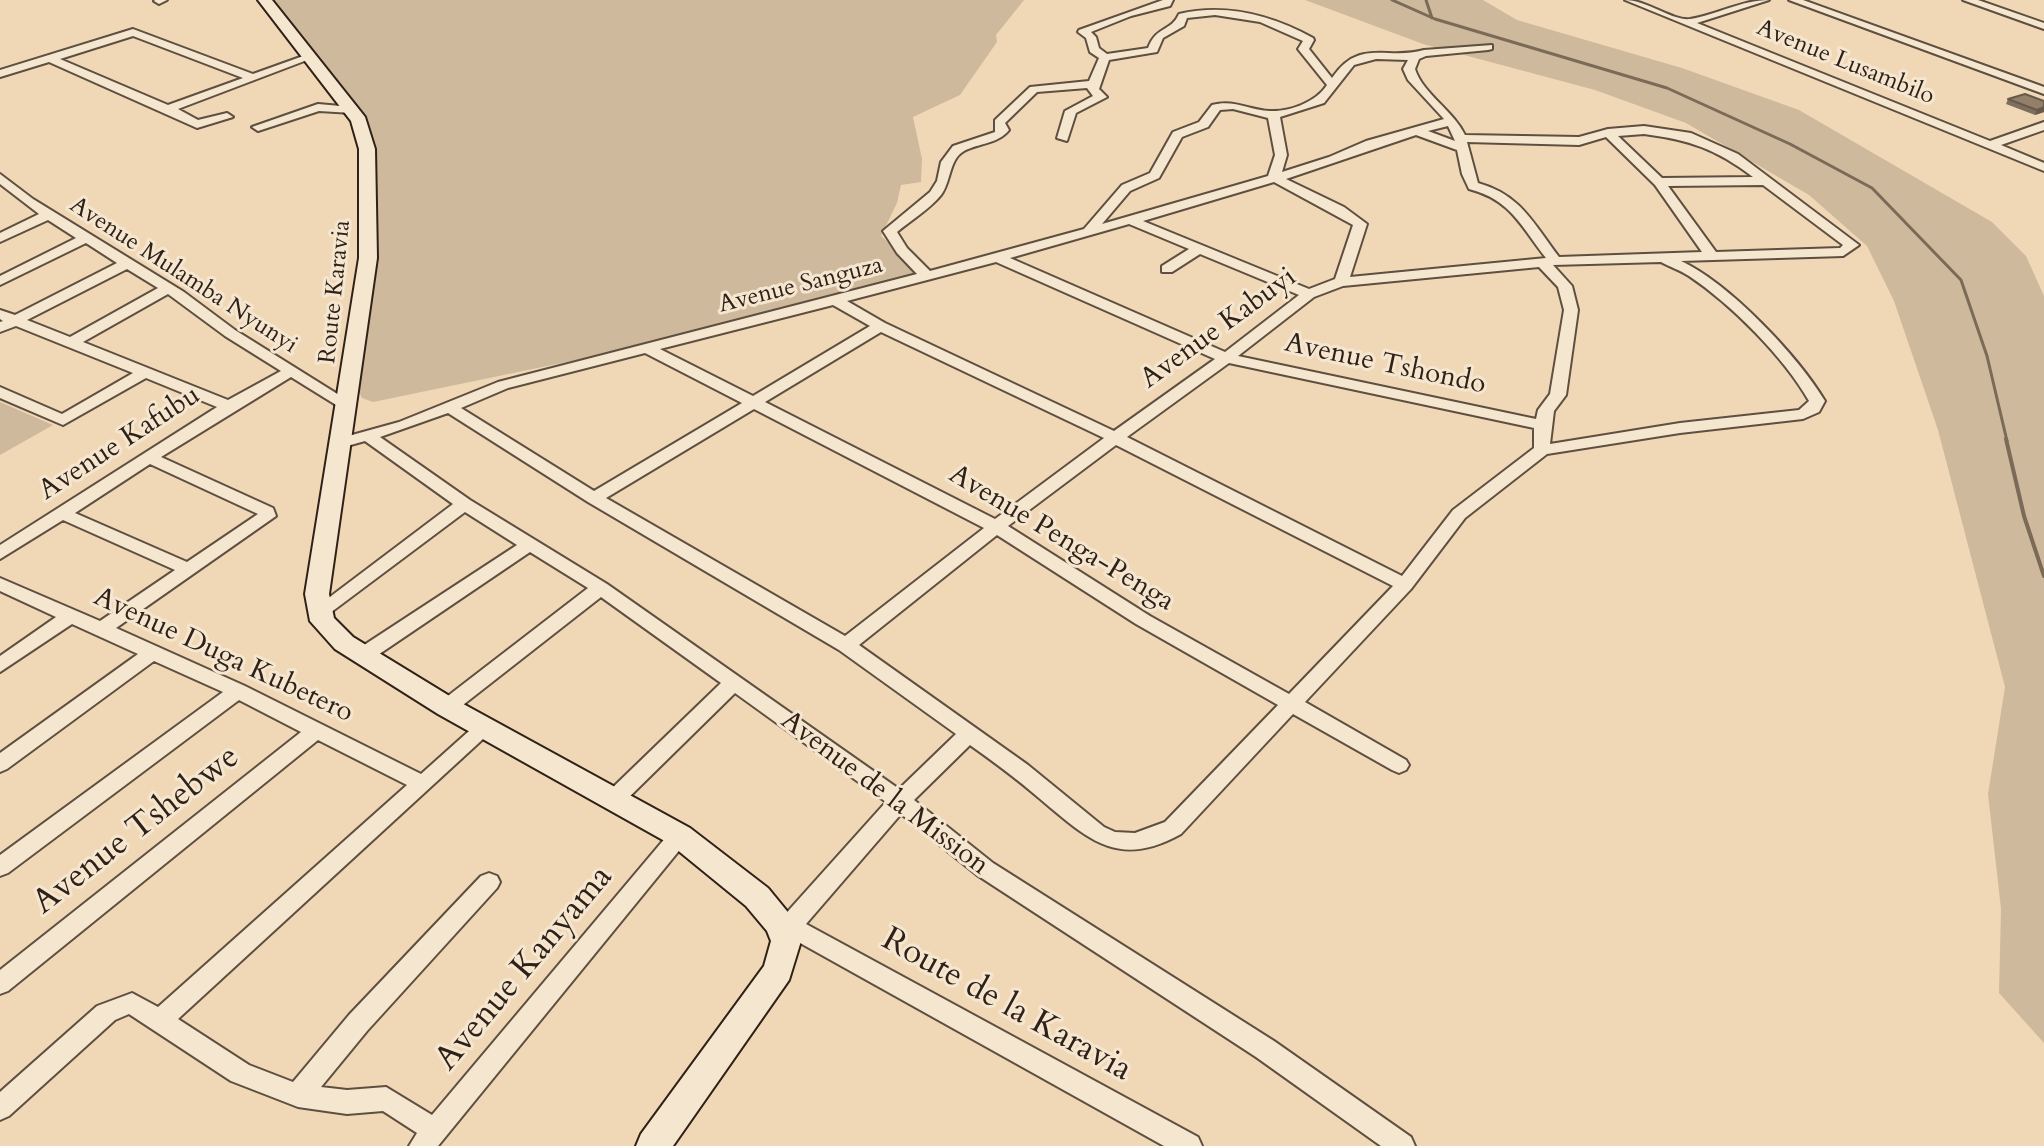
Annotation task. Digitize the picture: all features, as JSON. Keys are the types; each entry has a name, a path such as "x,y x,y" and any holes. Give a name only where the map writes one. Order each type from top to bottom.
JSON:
{"street":[{"name":"Route Karavia","path":"265,0 352,110 364,131 369,236 344,426"},
{"path":"1168,0 1166,4 1127,14 1083,32 1092,40 1091,47 1105,57 1153,50 1158,36 1180,24 1183,16 1207,12 1238,13 1306,37 1309,40 1303,49 1331,83"},
{"name":"Avenue Lusambilo","path":"1630,0 2044,167"},
{"path":"1686,23 1764,0"},
{"path":"1794,0 2044,91"},
{"path":"1968,0 2044,26"},
{"path":"0,74 133,32 253,78"},
{"path":"1087,233 1126,188 1155,175 1177,135 1204,124 1211,112 1230,106 1274,116 1321,100 1349,62 1358,58 1415,57 1435,50 1488,47"},
{"path":"168,109 310,57"},
{"path":"1063,138 1071,111 1101,97 1093,90 1093,84 1105,57"},
{"path":"1415,57 1409,69 1412,78 1451,121 1461,143 1473,186 1496,192 1510,202 1571,299 1558,395 1546,410 1542,425 1542,450"},
{"path":"49,58 197,124 227,117"},
{"path":"927,276 902,250 890,231 935,194 953,153 962,146 999,135 1003,130 999,122 1034,89 1093,84"},
{"path":"258,127 318,107 352,110"},
{"path":"1274,116 1281,155 1274,176 1290,189 1342,210 1360,224 1341,282"},
{"name":"Avenue Sanguza","path":"344,426 370,437 503,385 998,258 1451,121"},
{"path":"1991,145 2044,126"},
{"path":"1417,131 1461,143 1579,141 1608,133 1644,130 1687,136 1734,157 1766,181"},
{"path":"1608,133 1659,182 1713,258"},
{"name":"Avenue Mulamba Nyunyi","path":"0,178 15,193 48,215 168,288 291,371 344,426"},
{"path":"1659,182 1766,181"},
{"name":"Avenue Kabuyi","path":"846,645 1114,437 1226,358 1309,294 1341,282 1548,262 1843,252 1852,245 1766,181"},
{"path":"0,200 15,193"},
{"path":"0,238 48,215"},
{"path":"1130,220 1309,294"},
{"path":"0,281 86,238"},
{"path":"1167,269 1198,249"},
{"name":"Avenue Tshondo","path":"998,258 1226,358 1542,425"},
{"path":"448,406 594,498 846,645 1021,771 1105,839 1137,843 1173,828 1405,585 1459,514 1542,450 1680,428 1803,414 1813,409 1817,401 1811,388 1756,329 1695,275 1664,259"},
{"path":"0,328 8,317 127,263"},
{"path":"72,342 168,288"},
{"path":"835,300 880,326 1114,437 1405,585"},
{"path":"8,317 229,406"},
{"path":"594,498 880,326"},
{"name":"Avenue Penga-Penga","path":"647,348 997,527 1143,620 1288,705 1399,765"},
{"name":"Avenue Kafubu","path":"0,553 147,457 291,371"},
{"path":"0,392 57,419 67,418 143,373"},
{"path":"344,426 317,594 319,612 328,631 362,656 447,707 680,836 757,897 787,929"},
{"name":"Avenue de la Mission","path":"370,437 464,504 601,588 900,801 985,869 1265,1049 1402,1146"},
{"path":"103,628 266,518 267,512 147,457"},
{"path":"319,612 464,504"},
{"path":"61,513 190,570"},
{"path":"362,656 529,545"},
{"name":"Avenue Duga Kubetero","path":"0,584 238,691 421,783"},
{"path":"447,707 601,588"},
{"path":"0,665 72,615"},
{"path":"0,764 153,652"},
{"path":"614,799 733,683"},
{"path":"0,867 238,691"},
{"path":"160,1020 485,728"},
{"name":"Avenue Tshebwe","path":"0,984 317,730"},
{"path":"653,1146 768,990 782,961 787,929 900,801 968,735"},
{"name":"Avenue Kanyama","path":"428,1138 680,836"},
{"path":"298,1095 358,1023 489,882"},
{"name":"Route de la Karavia","path":"787,929 1189,1146"},
{"path":"0,1108 114,1008 132,1003 240,1073 298,1095 347,1102 386,1099 428,1138"}],"shaded area":[{"path":"269,0 1024,0 996,35 997,42 960,95 913,117 922,159 921,182 901,185 897,203 881,236 927,276 683,338 373,402 362,398 357,387 372,151"},
{"path":"1305,0 1483,0 1517,20 1682,68 1799,110 1992,222 2026,256 2044,296 2044,1043 1999,993 2001,909 1988,794 2005,687 1938,430 1894,301 1867,246 1809,195 1686,123 1595,90 1423,44"},
{"path":"0,402 53,425 0,455"}],"building":[{"path":"2025,94 2044,101 2044,107 2037,110 2008,99"}],"waterway":[{"path":"1392,0 1432,18"},
{"path":"1426,0 1432,18"},
{"path":"1432,18 1667,88 1790,144 1872,188 1961,280 1987,356 2007,441"},
{"path":"2006,439 2024,516 2044,576"}]}
